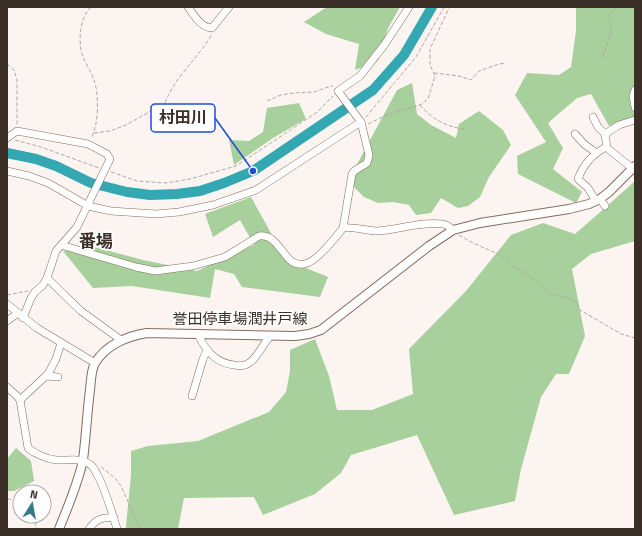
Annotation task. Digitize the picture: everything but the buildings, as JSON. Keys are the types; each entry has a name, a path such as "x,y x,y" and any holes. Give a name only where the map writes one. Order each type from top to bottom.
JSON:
{"main road":[{"name":"誉田停車場潤井戸線","path":"95,363 110,347 122,340 147,333 270,336 309,334 321,330 429,246 453,230 488,222 569,209 598,200 634,167"},
{"path":"59,529 76,484 82,460 91,382 95,363"}],"street":[{"path":"188,7 200,23 208,28 212,28 228,7"},
{"path":"61,245 136,267 156,271 193,266 225,257 259,236 263,236 273,239 289,259 298,264 310,262 323,251 343,228 352,174 368,161 368,149 364,138 362,125 338,91 360,76 392,34 409,7"},
{"path":"635,90 633,96 635,107"},
{"path":"593,117 598,127 605,134 606,147"},
{"path":"605,134 619,125 635,120"},
{"path":"7,171 29,176 48,183 88,206 111,210 156,214 179,212 212,205 256,190 339,136 362,125"},
{"path":"7,321 20,316 35,292 43,285 47,278 56,251 77,227 110,160 107,154 88,144 17,131 10,139"},
{"path":"575,134 584,144 595,152"},
{"path":"605,206 578,179 595,152 606,147"},
{"path":"606,147 634,167"},
{"path":"343,228 376,231 400,229 424,224 442,224 453,230"},
{"path":"47,278 81,311 122,340"},
{"path":"7,304 20,316 95,363"},
{"path":"198,334 211,355 230,365 244,365 249,363 270,336"},
{"path":"20,400 46,376 56,359 61,343"},
{"path":"192,396 207,350"},
{"path":"46,376 58,376"},
{"path":"7,387 20,400 28,448 37,454 52,459 82,460 92,466 103,485 117,529"},
{"path":"89,529 98,519 104,517 114,518"}],"path":[{"path":"88,144 94,133 97,118 96,91 94,80 82,53 81,34 84,16 91,7"},
{"path":"362,125 416,57 444,7"},
{"path":"603,57 612,28 609,16 617,7"},
{"path":"362,125 390,114 411,109 428,99 435,76 430,65 430,49 449,8"},
{"path":"94,133 110,131 126,125 165,103 169,93 178,79 204,48 214,30 215,24"},
{"path":"434,73 459,76 471,80 479,71 505,63"},
{"path":"7,64 14,70 17,80 17,131"},
{"path":"10,139 41,147 137,181 166,183 190,180 236,166 316,113 338,91 334,86 331,86 314,92 281,95 267,101"},
{"path":"420,105 434,119 452,127 467,130"},
{"path":"453,230 465,239 498,254 513,266 527,274 551,294 572,299 577,303 580,310 621,334 635,338"},
{"path":"7,295 26,291 35,292"},
{"path":"92,466 101,467 115,478 121,486 140,529"}],"green space":[{"path":"327,7 400,7 388,28 378,61 355,70 359,44 326,34 304,22"},
{"path":"576,7 635,7 635,119 609,126 591,94 577,98 548,123 563,148 553,169 582,192 576,203 518,174 517,156 546,142 515,95 527,73 559,75 571,67 576,31"},
{"path":"412,83 417,114 431,125 456,138 459,124 479,111 503,130 511,145 489,177 480,197 468,206 458,208 441,198 431,213 416,215 409,205 393,202 378,203 364,197 348,181 397,90"},
{"path":"299,103 306,119 273,138 234,165 229,140 249,141 263,132 267,108"},
{"path":"635,181 635,241 591,254 572,269 585,336 569,374 556,374 541,397 521,469 515,501 454,515 417,435 351,455 341,473 315,494 263,515 254,497 184,498 178,529 126,529 131,475 131,451 148,446 198,441 269,412 286,392 290,371 290,350 315,339 329,376 337,410 372,410 413,394 409,349 466,291 511,235 543,223 575,234"},
{"path":"251,197 286,260 328,277 320,297 242,287 234,274 215,269 210,298 132,286 93,288 63,251 91,246 143,260 197,271 254,245 240,220 213,237 205,214"},
{"path":"16,448 31,461 34,481 28,484 12,484 12,491 7,491 7,459"}],"waterway":[{"path":"7,153 36,159 56,166 91,183 127,192 150,195 177,194 200,191 224,183 253,171 373,90 404,55 432,7"}],"place":[{"name":"村田川","path":"253,171"}],"district":[{"name":"番場","path":"96,241"}]}
